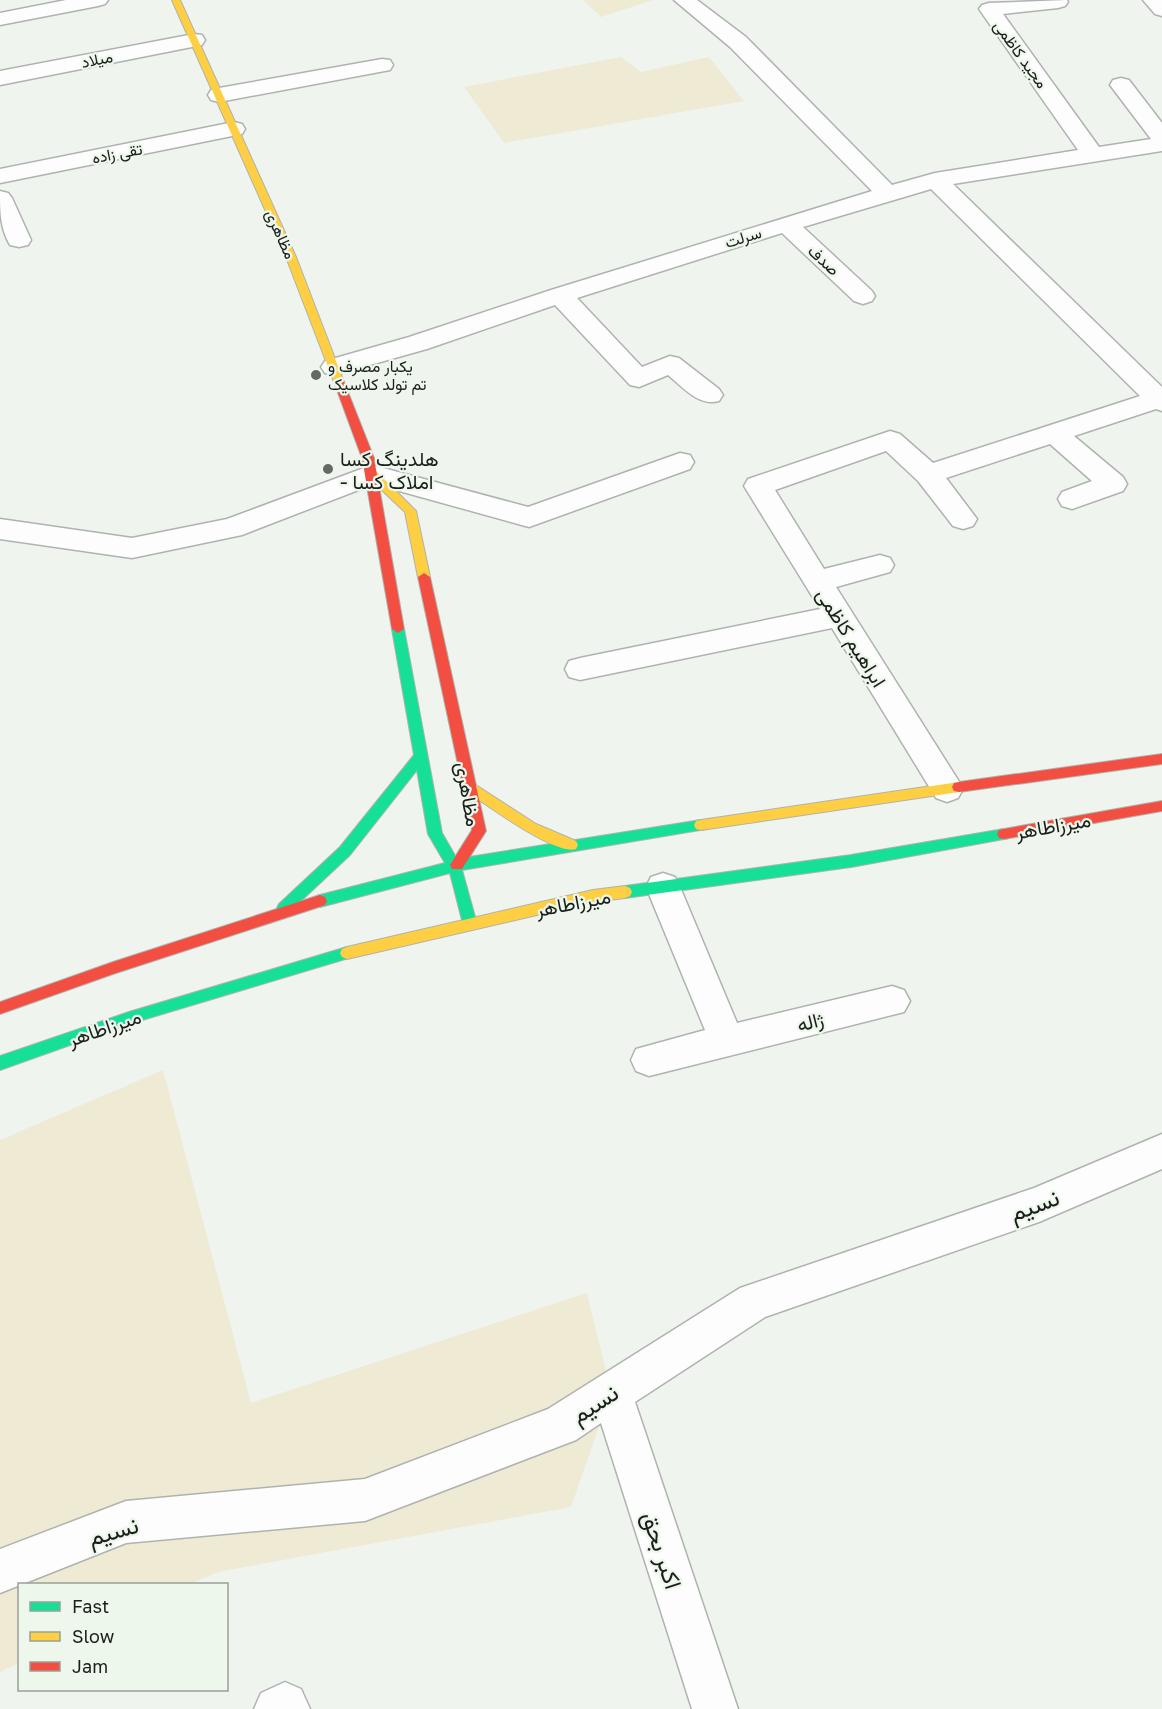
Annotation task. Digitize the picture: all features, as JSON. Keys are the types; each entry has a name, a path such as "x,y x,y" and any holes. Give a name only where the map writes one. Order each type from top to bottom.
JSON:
{"main road":[{"name":"مظاهری","path":"179,1 194,40 291,257 368,458 435,834 455,868 479,831 410,511 372,474"},
{"path":"277,915 345,851 421,756"},
{"path":"0,1008 113,968 352,891 455,868 571,844 1162,759"},
{"path":"468,785 531,828 571,844"},
{"name":"میرزاطاهر","path":"0,1063 129,1018 359,949 593,896 851,861 1162,806"},
{"path":"455,868 470,924"}],"street":[{"path":"0,20 98,0"},
{"path":"684,0 738,42 888,194"},
{"path":"1153,0 1162,10"},
{"name":"مجید کاظمی","path":"1058,2 989,9 1093,155"},
{"name":"میلاد","path":"0,78 194,40"},
{"path":"219,95 382,64"},
{"path":"1121,85 1162,138"},
{"name":"تقی زاده","path":"0,176 234,129"},
{"name":"سرلت","path":"334,367 418,343 560,295 786,224 935,180 1162,144"},
{"path":"935,180 1161,400 928,474 963,519"},
{"path":"0,198 19,240"},
{"name":"صدف","path":"786,224 863,296"},
{"path":"560,295 639,379 670,364 710,395"},
{"path":"1054,433 1113,484 1072,499"},
{"name":"ابراهیم کاظمی","path":"928,474 890,441 758,486 946,789"},
{"path":"0,529 132,548 232,528 372,474 529,518 680,462"},
{"path":"817,581 880,565"},
{"path":"580,669 839,616"},
{"path":"663,887 727,1040"},
{"name":"ژاله","path":"649,1059 892,1001"},
{"name":"نسیم","path":"0,1571 126,1522 365,1500 561,1425 754,1302 1039,1204 1162,1150"},
{"name":"اکبر بحق","path":"611,1392 715,1709"},
{"path":"278,1709 285,1705 287,1709"}],"shaded area":[{"path":"583,0 653,0 601,17"},
{"path":"621,57 641,72 709,57 744,101 504,143 464,87"},
{"path":"163,1070 251,1403 587,1293 611,1392 571,1507 218,1572 192,1583 18,1583 18,1663 0,1672 0,1140"}],"traffic: fast":[{"path":"398,629 435,834 455,868 457,865"},
{"path":"284,908 345,851 421,756"},
{"path":"320,901 460,865 557,847 701,825"},
{"path":"625,892 851,861 1004,834"},
{"path":"455,868 470,924"},
{"path":"0,1063 129,1018 347,953"}],"traffic: slow":[{"path":"176,0 291,257 339,382"},
{"path":"372,474 410,511 424,577"},
{"path":"468,785 531,828 571,845"},
{"path":"701,825 959,787"},
{"path":"347,953 593,896 625,892"}],"traffic: jam":[{"path":"339,382 368,458 398,629"},
{"path":"424,577 479,831 457,865"},
{"path":"959,787 1162,759"},
{"path":"1004,834 1162,806"},
{"path":"0,1008 113,968 320,901"}],"place":[{"name":"یکبار مصرف و تم تولد کلاسیک","path":"316,375"},
{"name":"هلدینگ کسا - املاک کسا","path":"328,469"}]}
